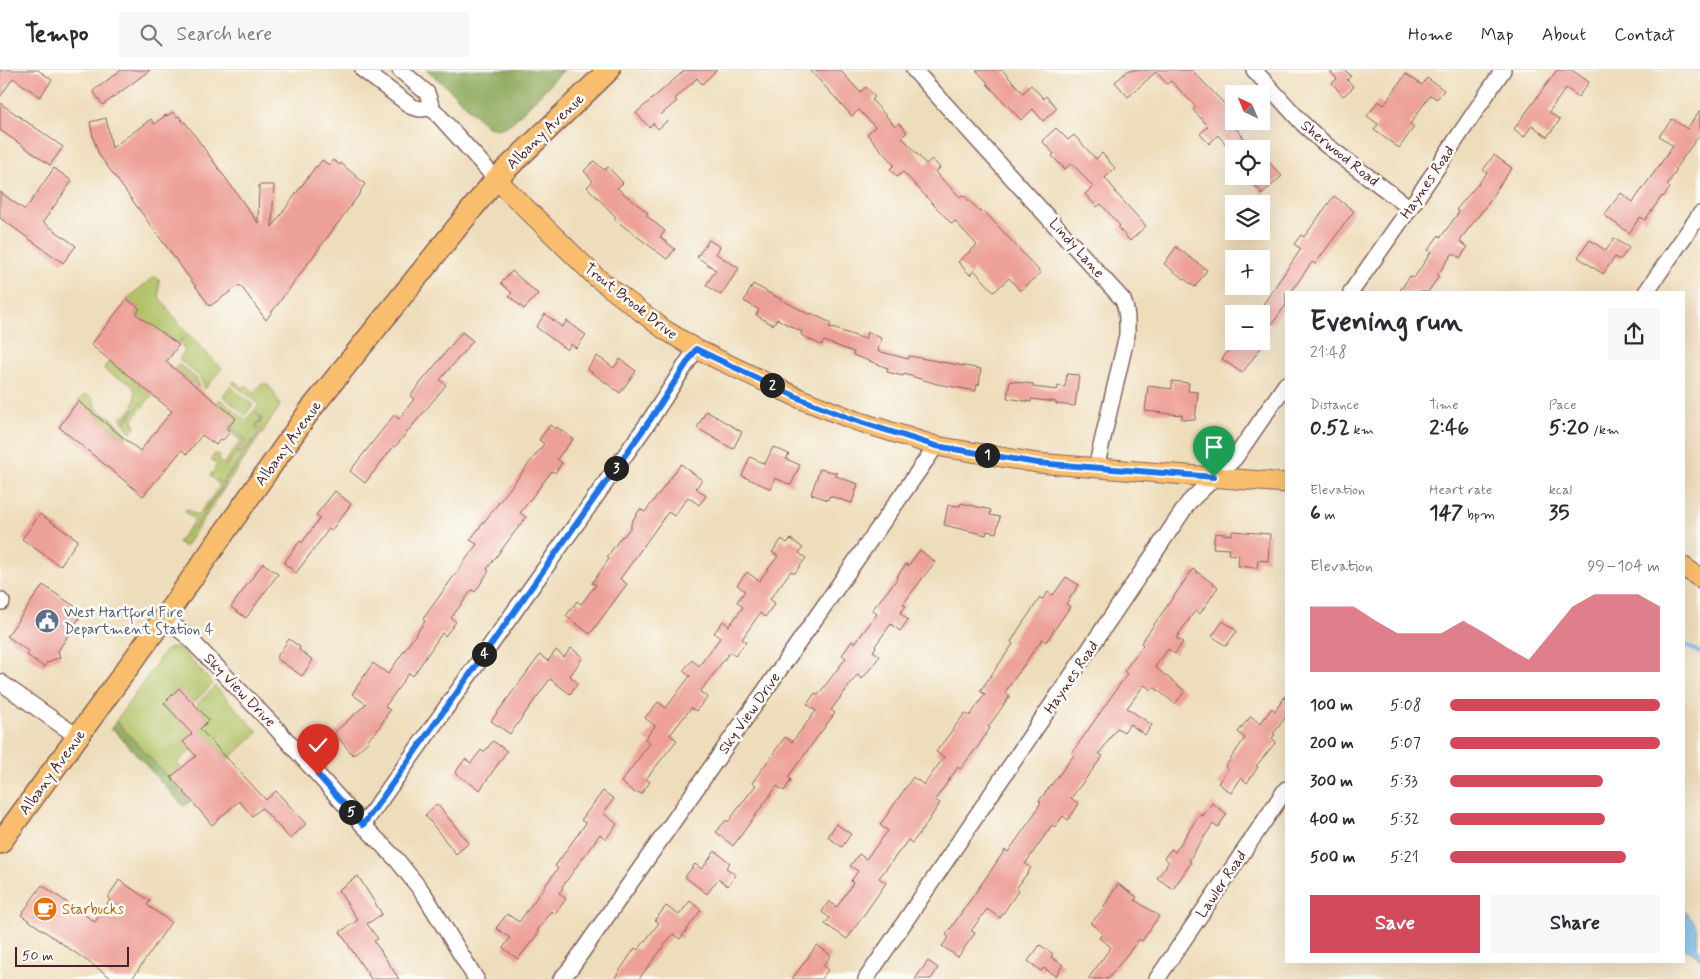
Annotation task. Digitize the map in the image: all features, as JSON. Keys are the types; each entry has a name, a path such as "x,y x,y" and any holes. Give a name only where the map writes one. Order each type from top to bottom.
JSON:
{"highway":[{"name":"Albany Avenue","path":"0,843 164,618 311,410 496,179 609,70"}],"main road":[{"name":"Trout Brook Drive","path":"496,179 596,277 665,330 696,349 801,399 886,431 936,446 1037,463 1285,483"},
{"path":"1685,568 1700,578"}],"street":[{"path":"362,70 412,107 420,109 432,108"},
{"path":"400,70 427,93 432,108 496,179"},
{"name":"Lindy Lane","path":"914,70 1123,300 1127,314 1127,335 1096,468"},
{"name":"Sherwood Road","path":"1254,70 1303,124 1326,145 1410,208"},
{"name":"Haynes Road","path":"1352,291 1503,70"},
{"path":"1647,291 1700,214"},
{"path":"363,825 650,420 696,349"},
{"name":"Haynes Road","path":"866,979 1189,502 1235,458 1285,385"},
{"name":"Sky View Drive","path":"561,979 570,969 936,446"},
{"name":"Sky View Drive","path":"164,618 186,635 274,726 410,875 476,979"},
{"path":"0,682 78,737"},
{"name":"Lawler Road","path":"1157,979 1285,790"}],"green space":[{"path":"426,70 564,70 514,121 505,127 497,129 487,127 447,87"},
{"path":"156,277 159,280 159,297 184,330 222,368 205,389 199,376 179,359 185,351 180,342 183,338 177,344 163,335 136,314 140,309 127,299 152,278"},
{"path":"110,360 152,395 133,419 135,428 131,432 124,424 142,401 123,423 120,417 131,410 134,403 134,388 130,383 107,372 104,368"},
{"path":"179,364 197,379 199,389 175,369"},
{"path":"234,381 243,388 246,385 254,392 261,384 267,384 273,391 280,406 185,547 178,542 184,534 188,536 185,533 195,520 185,510 188,509 197,516 220,486 210,476 217,465 211,459 215,454 218,454 220,457 219,461 223,464 241,441 227,429 229,427 245,440 225,466 237,452 242,457 222,483 217,480 224,485 202,513 204,515 193,529 205,514 203,513 225,485 223,483 244,457 242,455 262,431 256,427 260,424 262,418 254,411 259,404 232,383"},
{"path":"230,386 253,405 245,415 223,396"},
{"path":"88,395 102,413 112,418 128,435 125,439 78,401 83,396"},
{"path":"220,399 246,420 253,412 261,418 255,427 259,431 258,434 241,454 238,452 247,440 230,426 235,419 216,403"},
{"path":"176,647 182,650 213,684 195,701 192,702 179,688 164,703 192,734 183,742 191,750 177,763 182,768 171,780 116,721 165,651"},
{"path":"215,686 258,732 229,759 200,729 209,720 197,707 197,704"},
{"path":"116,721 190,801 184,807 113,729 111,731"}],"water":[{"path":"1685,912 1696,927 1700,960 1691,950 1685,950"}],"building":[{"path":"0,70 38,70 52,80 40,97 13,78 0,97"},
{"path":"121,70 150,70 103,105 93,91"},
{"path":"685,70 717,70 702,84 697,78 675,99 677,101 661,115 667,121 658,129 653,123 649,127 636,113"},
{"path":"810,70 840,70 860,92 866,87 875,97 872,100 895,126 899,123 907,132 902,137 926,164 932,159 940,168 935,172 960,197 963,195 982,213 984,211 1041,273 1020,291 1009,278 994,292 974,270 970,275 958,262 977,245 955,221 952,224 903,172 897,177 890,169 894,165 867,134 875,127 859,110 852,116"},
{"path":"976,70 1002,70 1023,93 1031,85 1044,99 1046,96 1057,108 1043,121 1033,109 1021,120"},
{"path":"1129,70 1192,70 1225,105 1225,130 1237,130 1246,140 1225,140 1225,143 1218,135 1209,144 1200,134 1208,126 1193,110 1196,107 1171,81 1167,84 1156,72 1128,97 1115,82"},
{"path":"1329,70 1345,70 1351,76 1347,80 1354,87 1343,96 1332,83 1337,79"},
{"path":"1557,70 1572,70 1589,82 1578,97 1566,88 1549,112 1560,120 1547,137 1532,125 1524,137 1514,129"},
{"path":"1406,74 1422,85 1427,78 1444,90 1437,99 1430,95 1410,124 1414,127 1399,148 1374,130 1378,124 1367,116 1378,101 1384,105"},
{"path":"0,103 63,147 50,165 0,130"},
{"path":"1700,110 1700,134 1675,169 1677,170 1667,185 1670,188 1645,220 1640,217 1629,233 1604,215 1621,193 1633,202 1673,146 1659,136 1672,119 1687,129"},
{"path":"173,112 185,122 258,223 259,185 274,185 272,227 322,160 329,165 333,160 340,165 341,163 365,184 266,320 240,285 210,306 99,155 90,122 106,118 112,148 151,119 154,124"},
{"path":"1056,128 1068,140 1074,135 1096,159 1102,153 1115,168 1105,178 1146,226 1130,241 1101,204 1097,207 1085,194 1093,187 1072,163 1065,169 1052,156 1054,154 1042,141"},
{"path":"1494,155 1512,168 1493,197 1463,236 1460,242 1468,247 1460,258 1453,253 1437,275 1439,276 1429,291 1400,291 1410,276 1414,278 1431,252 1428,250 1439,235 1441,237 1459,212 1456,210 1487,173 1483,170"},
{"path":"594,161 604,170 608,167 623,183 617,188 648,213 646,215 665,231 660,237 675,249 667,259 614,219 616,217 587,187 593,181 584,171"},
{"path":"1270,163 1282,176 1261,195 1261,192 1255,185 1270,185"},
{"path":"54,168 72,181 43,222 76,246 63,263 0,218 0,192 25,210"},
{"path":"1334,196 1354,211 1315,264 1312,262 1292,291 1285,291 1285,306 1272,324 1270,323 1270,305 1262,305 1301,249 1294,244 1301,235 1304,237"},
{"path":"1614,238 1629,248 1620,260 1615,257 1603,274 1578,257 1590,240 1606,251"},
{"path":"709,240 720,247 716,254 739,268 721,295 706,285 716,270 697,257"},
{"path":"1176,247 1207,270 1195,287 1164,264"},
{"path":"512,271 538,294 524,309 509,296 512,293 501,283"},
{"path":"753,284 810,315 811,313 831,323 829,327 865,339 867,332 881,338 878,351 908,359 909,356 981,369 979,385 977,384 976,391 937,384 904,374 903,376 887,372 888,368 853,355 854,352 824,341 821,345 801,335 802,332 777,319 773,325 756,315 759,310 744,301"},
{"path":"127,299 140,309 136,314 179,345 166,362 236,418 227,429 230,432 223,440 220,439 216,445 202,435 187,454 182,450 143,496 59,427 78,401 140,451 172,411 91,345"},
{"path":"545,314 562,327 567,321 586,335 576,348 571,344 567,350 536,327"},
{"path":"462,332 473,341 440,380 446,385 365,483 350,471 394,415 399,419 414,399 410,396"},
{"path":"1228,350 1259,350 1242,373 1222,359"},
{"path":"597,356 614,368 620,359 636,371 620,393 587,369"},
{"path":"1067,374 1079,375 1075,406 1031,399 1031,402 1007,398 1010,381 1033,384 1033,387 1057,390 1058,386 1065,387"},
{"path":"1172,381 1189,383 1188,391 1198,392 1195,420 1182,419 1182,415 1145,411 1148,386 1172,389"},
{"path":"706,411 742,432 733,449 697,428"},
{"path":"550,425 555,429 557,427 573,439 557,459 562,463 555,473 552,471 520,513 526,517 487,569 489,571 475,592 472,590 451,618 456,622 445,636 442,633 413,676 409,673 385,707 390,710 377,731 353,755 334,733 366,704 352,694 373,663 388,674 425,621 423,619 477,544 470,540 544,444 539,440"},
{"path":"773,447 789,454 786,459 800,465 791,485 775,478 771,489 742,476 750,457 765,464"},
{"path":"681,464 702,480 696,488 706,496 699,505 688,497 674,516 668,512 620,579 627,584 590,634 566,616 577,601 581,604 596,585 592,583 609,559 607,557 621,537 631,527 631,523 640,509 645,512"},
{"path":"820,469 837,473 836,476 858,484 852,503 829,496 828,500 811,494"},
{"path":"335,491 351,504 331,531 329,529 296,573 284,563 300,541 302,543 320,518 316,515"},
{"path":"961,503 991,510 990,515 1000,517 996,533 987,531 986,535 944,525 948,505 960,506"},
{"path":"40,514 78,540 60,566 22,539"},
{"path":"1232,531 1270,534 1268,561 1258,560 1257,568 1238,566 1239,555 1228,554 1229,549 1213,548 1215,533 1232,535"},
{"path":"782,539 787,543 791,539 803,548 799,553 806,558 795,573 791,571 770,599 775,603 765,617 760,613 742,639 746,642 735,656 730,652 700,692 708,697 696,711 691,708 670,735 677,740 646,779 650,782 641,794 635,793 621,782 650,743 645,739 655,726 645,718 658,702 666,708 690,676 683,671 692,660 699,666 720,638 714,633 723,621 729,626 743,607 737,602 745,591 737,585 747,572 759,581 778,556 772,552"},
{"path":"920,550 935,562 903,604 906,606 900,613 908,620 900,631 891,624 873,651 880,656 862,679 857,675 831,710 835,713 788,777 791,780 784,791 777,786 733,846 716,832 726,820 728,822 756,785 752,783 785,737 792,742 816,711 807,704 815,693 818,695 846,658 842,655 852,641 855,643 877,614 872,610 897,579 906,564 908,566"},
{"path":"263,563 278,574 246,618 231,607"},
{"path":"1193,569 1218,587 1200,614 1195,611 1176,638 1183,642 1175,654 1168,649 1155,667 1185,691 1175,704 1154,687 1152,690 1144,685 1127,708 1152,725 1145,735 1130,724 1124,732 1117,728 1099,754 1103,756 1071,798 1079,804 1068,820 1063,816 1055,827 1052,825 1025,864 1031,868 1016,889 1018,891 1000,918 987,909 971,931 975,933 958,957 942,946 949,937 946,935 1005,850 1008,852 1032,818 1041,802 1039,801 1074,755 1072,753 1127,674 1124,671 1143,645 1141,643"},
{"path":"1066,577 1079,585 1066,604 1070,607 1046,642 1042,639 1005,692 1010,696 988,727 990,728 979,745 960,769 958,767 935,800 940,803 923,829 912,843 908,840 879,878 886,883 847,939 825,924 830,918 822,912 829,901 837,907 853,883 851,881 858,871 850,866 859,854 866,859 888,831 880,825 913,777 924,785 944,757 936,752 965,713 970,716 985,694 980,691 1013,644 1011,642 1022,624 1040,598 1043,599 1048,592 1053,595"},
{"name":"West Hartford Fire Department Station 4","path":"43,585 83,612 58,651 60,658 49,663 47,662 44,667 27,655 29,652 7,636"},
{"path":"1223,621 1237,631 1226,646 1212,636"},
{"path":"289,639 300,647 299,650 313,660 302,676 276,658"},
{"path":"571,648 583,657 570,676 578,683 570,694 550,679 510,734 491,721 540,655 548,661 556,650 564,657"},
{"path":"179,688 209,720 200,729 266,800 276,791 306,824 290,839 262,808 252,816 239,801 212,825 171,777 196,756 183,742 192,734 164,703"},
{"path":"1285,696 1285,718 1272,738 1276,742 1256,766 1258,767 1247,783 1241,778 1231,793 1218,783 1228,769 1225,767 1245,738 1238,732 1251,716 1260,724 1272,708 1275,711"},
{"path":"493,741 507,751 480,790 455,773 465,759 471,763 481,750 484,752"},
{"path":"603,791 614,799 603,813 617,824 606,839 600,834 562,887 559,893 566,899 555,914 551,911 537,931 539,932 518,959 503,948 510,938 496,928 507,914 519,922 558,868 555,866 586,823 581,820"},
{"path":"1212,803 1227,814 1218,827 1213,824 1194,852 1189,861 1191,863 1173,889 1157,878 1169,862 1164,858 1171,849 1175,852 1200,814 1203,816"},
{"path":"437,804 469,843 456,854 425,815"},
{"path":"836,824 851,834 842,847 828,837"},
{"path":"715,851 730,863 726,868 736,875 728,886 718,879 707,894 685,877 695,864 702,869"},
{"path":"358,876 382,914 367,924 378,939 374,941 399,979 371,979 340,932 358,920 338,890"},
{"path":"119,880 150,901 147,905 171,922 132,979 113,979 21,915 42,885 95,922 110,900 108,898"},
{"path":"1118,884 1137,897 1135,900 1159,916 1142,941 1139,939 1108,979 1088,979 1111,947 1099,938 1103,933 1090,923 1099,914"},
{"path":"690,901 701,910 680,939 673,934 639,979 614,979 635,948 638,950 659,923 655,920 666,906 679,915"},
{"path":"817,945 831,955 823,966 828,970 821,979 792,979"},
{"path":"1040,945 1053,954 1051,957 1063,965 1055,976 1044,968 1041,971 1028,961"},
{"path":"928,961 938,968 931,979 915,979"}],"waterway":[{"path":"1685,645 1700,653"}],"place":[{"name":"West Hartford Fire Department Station 4","path":"47,621"},
{"name":"Starbucks","path":"45,909"}],"route":[{"path":"318,775 363,825 650,420 696,349 801,399 854,420 936,446 1037,463 1214,477"}]}
